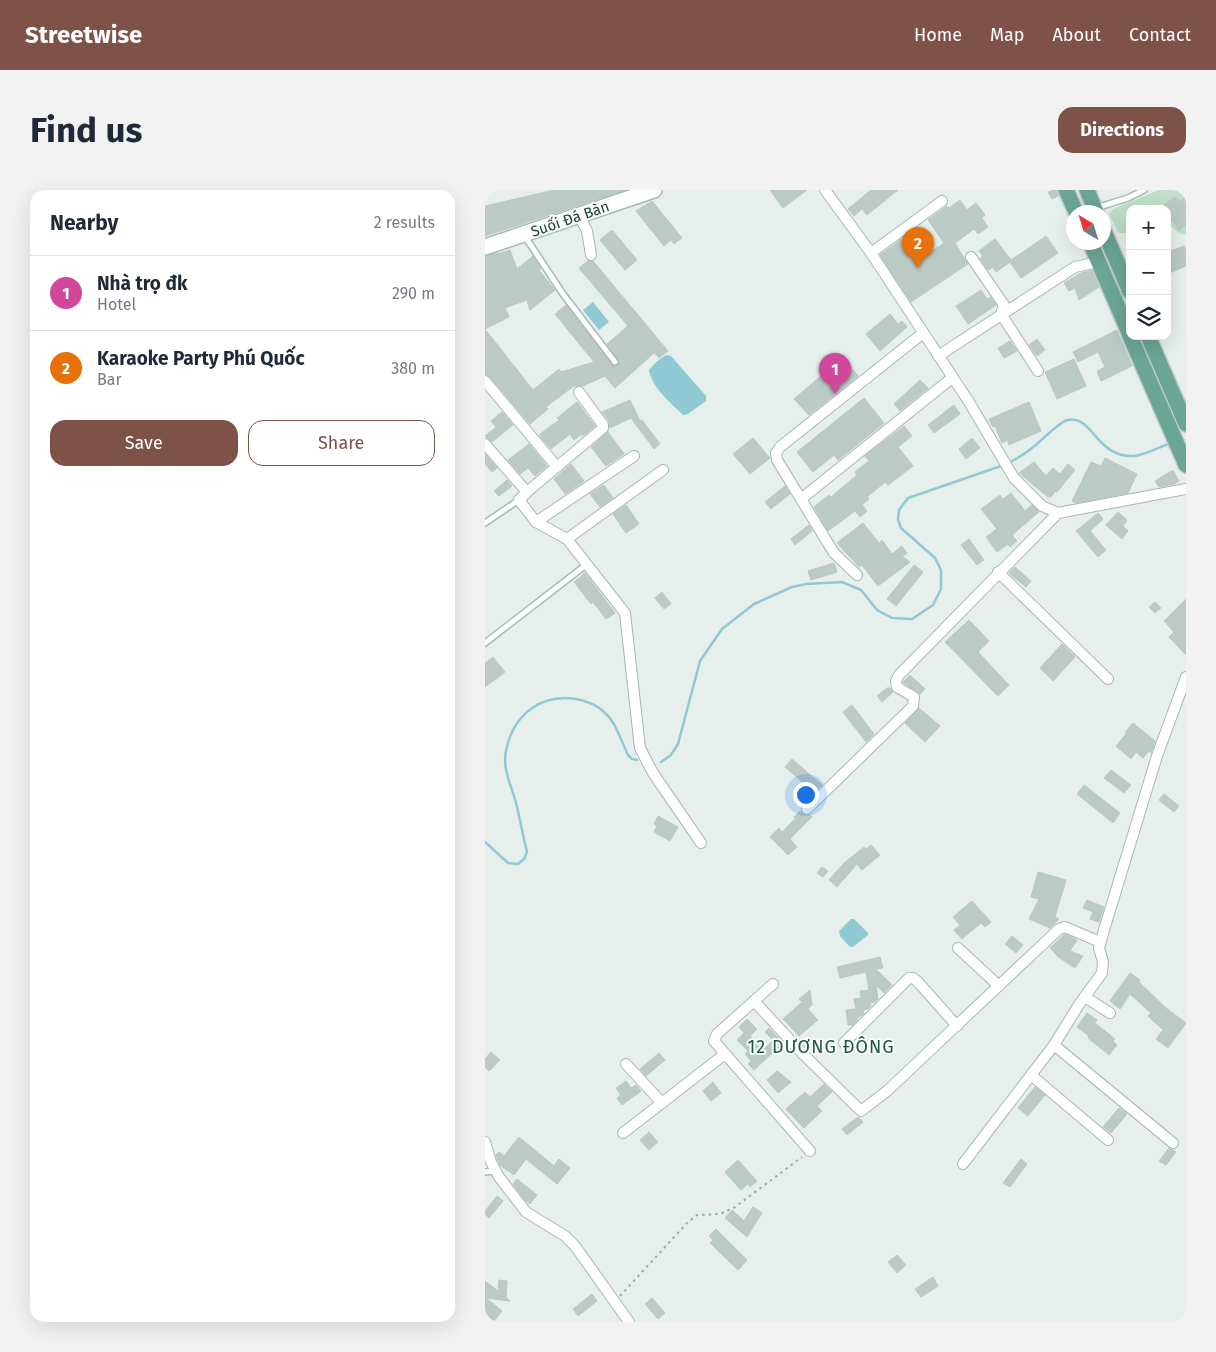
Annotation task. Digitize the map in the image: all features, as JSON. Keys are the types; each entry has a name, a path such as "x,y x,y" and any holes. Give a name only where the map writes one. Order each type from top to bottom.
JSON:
{"main road":[{"path":"1087,190 1093,205"},
{"path":"1111,247 1126,282"},
{"path":"1093,250 1126,327"},
{"path":"1132,340 1186,465"},
{"path":"1151,340 1186,424"}],"street":[{"name":"Suối Đá Bàn","path":"485,247 654,190"},
{"path":"825,190 871,253 987,430 1014,478 1042,506 1058,513"},
{"path":"871,253 942,201"},
{"path":"579,216 587,231 591,255"},
{"path":"971,257 1004,305 1001,314"},
{"path":"938,356 1075,267 1098,262"},
{"path":"1001,314 1038,371"},
{"path":"857,575 834,553 777,460 776,452 923,333"},
{"path":"801,499 952,378"},
{"path":"485,381 557,467"},
{"path":"579,392 603,425 603,428 519,500 536,522 567,539 625,614 640,748 653,773 701,843"},
{"path":"485,444 527,492"},
{"path":"536,522 634,456"},
{"path":"567,539 663,470"},
{"path":"807,809 913,706 914,697 897,687 896,682 899,676 998,572 1058,513 1186,489"},
{"path":"998,572 1108,679"},
{"path":"963,1164 1053,1045 1102,973 1103,962 1099,948 1157,756 1186,678"},
{"path":"755,1001 803,1054 861,1111 887,1091 1059,929 1065,928 1101,942"},
{"path":"958,948 999,986"},
{"path":"843,1043 909,978 913,978 918,982 957,1026"},
{"path":"773,984 715,1037 714,1041 810,1151"},
{"path":"1085,997 1110,1013"},
{"path":"1053,1045 1173,1143"},
{"path":"623,1133 725,1054"},
{"path":"626,1064 662,1102"},
{"path":"1031,1075 1108,1140"},
{"path":"485,1142 491,1162 490,1171 526,1212 565,1236 575,1246 629,1322"}],"lane":[{"path":"1111,205 1144,190"},
{"path":"523,234 563,294 615,362"},
{"path":"485,523 519,500"},
{"path":"485,643 586,565"}],"path":[{"path":"616,1304 621,1295 687,1223 697,1215 720,1214 735,1206 810,1151"}],"green space":[{"path":"1159,190 1186,190 1186,235 1179,233 1171,226 1171,205 1126,205 1126,233 1119,233 1111,218 1113,209"}],"water":[{"path":"593,302 609,322 599,330 583,310"},
{"path":"666,355 671,356 706,396 706,401 688,414 683,415 668,400 658,389 651,377 649,370"},
{"path":"851,919 854,919 868,933 853,947 850,947 840,936 839,931"}],"building":[{"path":"554,190 625,190 485,236 485,206"},
{"path":"770,190 807,190 783,208"},
{"path":"871,190 898,190 867,215 862,209 854,216 848,209"},
{"path":"1057,190 1058,196 1052,199 1048,192"},
{"path":"1186,196 1186,225 1179,230 1171,219 1171,205 1164,205 1175,197 1179,202"},
{"path":"960,200 967,210 976,203 985,215 982,218 988,227 978,234 974,229 955,243 968,264 911,302 880,255 902,239 918,260 944,243 928,220 947,206 949,208"},
{"path":"652,201 682,238 674,244 671,240 664,246 636,211"},
{"path":"612,230 637,260 625,270 600,240"},
{"path":"1046,236 1058,253 1021,278 1010,262 996,272 993,267 988,270 980,258 983,256 979,251 995,239 1011,260"},
{"path":"1184,246 1186,266 1171,272 1171,251"},
{"path":"510,250 517,269 533,256 541,268 539,270 555,290 530,310 527,300 505,308 509,317 485,329 485,256"},
{"path":"588,261 593,261 668,351 659,358 654,353 615,388 605,376 583,386 575,385 546,407 548,409 530,424 490,377 485,374 485,329 533,390 559,369 561,372 594,362 555,314 566,305 612,365 619,364 618,359 607,344 628,326 579,268"},
{"path":"1092,270 1099,287 1079,300 1075,288 1069,291 1064,283 1081,273"},
{"path":"981,290 987,299 990,297 996,305 968,324 956,306"},
{"path":"890,314 898,324 902,321 907,327 880,351 866,334"},
{"path":"1117,330 1132,366 1101,381 1097,371 1105,367 1098,352 1078,362 1073,352"},
{"path":"1037,339 1045,350 1037,356 1029,345"},
{"path":"1010,341 1017,351 1004,358 998,348"},
{"path":"843,357 858,376 809,415 794,399"},
{"path":"1074,359 1086,386 1057,399 1045,372"},
{"path":"920,380 928,388 900,411 894,404"},
{"path":"864,398 884,423 838,460 834,455 813,472 797,452"},
{"path":"630,400 640,421 642,420 660,444 654,449 631,418 610,428 609,421 602,412"},
{"path":"577,402 595,426 583,436 582,434 574,440 570,434 551,449 539,435 559,420 557,418"},
{"path":"1029,402 1041,431 1009,445 1007,440 1002,443 995,426 993,427 989,419"},
{"path":"954,405 960,414 934,433 928,425"},
{"path":"502,412 513,425 492,442 485,436 496,427 491,421"},
{"path":"904,426 912,436 898,447 913,466 888,485 885,482 867,497 869,499 862,505 867,511 860,517 855,511 828,531 814,507 829,495 831,497 857,475 855,472 869,461 865,456"},
{"path":"608,432 624,454 606,466 591,447"},
{"path":"753,438 770,458 750,474 733,454"},
{"path":"972,438 980,448 966,459 959,449"},
{"path":"529,444 547,466 535,476 528,468 520,474 508,460"},
{"path":"485,454 497,468 492,472 485,464"},
{"path":"1105,458 1137,474 1128,493 1076,503 1072,501 1091,462 1101,466"},
{"path":"1034,462 1046,476 1053,468 1060,474 1068,464 1075,470 1057,492 1055,491 1051,497 1048,497 1019,473"},
{"path":"571,464 584,481 565,494 554,479"},
{"path":"1173,470 1179,481 1159,487 1155,481"},
{"path":"507,480 512,486 499,496 494,491"},
{"path":"604,485 613,498 600,507 590,494"},
{"path":"785,486 790,494 771,509 765,502"},
{"path":"1011,493 1025,511 1032,505 1039,512 1012,535 1017,541 1010,547 1008,544 997,552 986,537 997,529 981,509 1000,495 1003,499"},
{"path":"626,505 639,524 626,533 613,514"},
{"path":"1118,512 1127,520 1123,526 1128,531 1122,539 1106,525"},
{"path":"1098,513 1103,519 1090,531 1106,550 1098,557 1076,531"},
{"path":"863,523 879,543 882,540 892,554 902,546 907,553 902,556 910,562 878,586 862,565 859,567 837,543"},
{"path":"809,525 812,531 795,545 791,539"},
{"path":"969,539 984,560 977,565 961,545"},
{"path":"834,563 837,572 811,580 808,571"},
{"path":"914,565 923,572 896,606 887,599"},
{"path":"1015,567 1031,581 1026,587 1009,573"},
{"path":"585,573 615,613 606,619 593,602 591,604 574,582"},
{"path":"662,592 671,604 664,609 655,598"},
{"path":"1186,599 1186,655 1169,637 1174,632 1164,621"},
{"path":"1155,602 1161,608 1155,613 1149,607"},
{"path":"969,620 989,641 978,652 1009,685 998,696 945,642"},
{"path":"1062,644 1075,657 1053,681 1040,668"},
{"path":"493,657 505,672 485,687 485,663"},
{"path":"910,675 925,689 920,694 903,682"},
{"path":"887,688 890,688 893,692 882,702 877,696"},
{"path":"852,705 874,734 866,742 843,712"},
{"path":"919,708 940,726 925,742 905,723"},
{"path":"1133,723 1155,741 1151,753 1149,751 1143,758 1136,752 1131,759 1116,746"},
{"path":"792,759 822,785 814,792 785,767"},
{"path":"1111,770 1131,785 1124,793 1104,778"},
{"path":"1084,785 1120,813 1113,823 1077,794"},
{"path":"1164,794 1179,806 1174,812 1159,800"},
{"path":"800,811 812,817 790,839 797,847 788,855 770,837 779,828 782,832 796,818 794,817"},
{"path":"658,816 678,827 670,841 654,832 657,826 654,824"},
{"path":"871,845 880,855 862,870 857,864 837,887 829,880 844,863 864,847 866,849"},
{"path":"822,867 828,871 823,877 817,873"},
{"path":"1038,872 1066,880 1055,917 1059,919 1050,928 1029,919 1039,899 1031,897"},
{"path":"1087,900 1104,907 1099,922 1090,919 1093,912 1083,908"},
{"path":"972,901 991,922 985,927 981,923 962,939 954,930 960,925 953,917"},
{"path":"1065,934 1077,940 1070,951 1083,956 1075,968 1057,956 1050,948"},
{"path":"1012,936 1023,945 1016,953 1005,944"},
{"path":"880,957 883,968 876,969 892,985 884,993 876,985 878,999 870,1003 871,1006 868,1009 863,1010 864,1014 857,1018 853,1025 848,1025 846,1010 856,1009 854,999 861,998 860,991 869,990 866,972 840,978 837,967"},
{"path":"1130,973 1140,980 1139,982 1166,1008 1186,1023 1168,1048 1156,1039 1163,1030 1148,1016 1151,1013 1130,994 1120,1009 1110,1001"},
{"path":"810,990 812,1005 808,1009 818,1020 799,1036 783,1019 802,1002 799,999"},
{"path":"1087,1013 1097,1020 1095,1023 1115,1039 1113,1041 1117,1045 1109,1055 1077,1027"},
{"path":"747,1019 757,1029 750,1036 763,1050 773,1040 765,1032 769,1028 785,1045 781,1048 779,1047 754,1070 748,1064 751,1061 745,1054 748,1051 737,1040 744,1033 739,1027"},
{"path":"491,1052 500,1060 489,1071 485,1067 485,1059"},
{"path":"659,1053 665,1060 646,1076 640,1069"},
{"path":"777,1071 791,1082 778,1093 767,1080"},
{"path":"626,1081 631,1088 636,1085 641,1091 622,1105 617,1098 621,1095 616,1088"},
{"path":"713,1082 721,1093 711,1101 703,1091"},
{"path":"824,1084 832,1092 817,1106 822,1111 804,1128 786,1109 805,1092 810,1097"},
{"path":"1035,1087 1045,1095 1028,1116 1018,1108"},
{"path":"1119,1108 1127,1114 1111,1133 1103,1127"},
{"path":"858,1117 863,1122 847,1135 842,1129"},
{"path":"649,1132 658,1142 649,1150 640,1140"},
{"path":"519,1137 554,1166 559,1159 570,1168 557,1184 526,1159 514,1175 500,1165 496,1155 499,1152 504,1156"},
{"path":"1169,1148 1176,1152 1166,1165 1159,1161"},
{"path":"1021,1159 1027,1164 1010,1187 1003,1183"},
{"path":"738,1160 757,1181 750,1187 748,1184 741,1190 725,1172"},
{"path":"517,1179 537,1195 530,1204 513,1184"},
{"path":"497,1196 503,1201 489,1218 485,1211"},
{"path":"753,1207 762,1213 747,1237 725,1218 732,1210 744,1221"},
{"path":"716,1229 747,1260 738,1270 710,1243 713,1240 709,1236"},
{"path":"897,1255 906,1265 897,1273 888,1262"},
{"path":"933,1277 938,1286 921,1297 915,1289"},
{"path":"499,1280 507,1281 506,1297 510,1301 486,1298 502,1311 493,1322 485,1322 485,1281 498,1291"},
{"path":"592,1294 597,1301 578,1316 573,1309"},
{"path":"652,1298 665,1313 658,1319 645,1304"}],"waterway":[{"path":"1009,463 1036,445 1059,424 1068,420 1076,420 1084,424 1111,451 1121,455 1134,456 1148,453 1171,443"},
{"path":"661,762 671,755 678,744 700,661 722,629 754,604 792,587 806,584 842,582 861,590 877,610 892,618 912,619 933,605 941,589 941,570 935,558 901,528 898,519 899,510 908,498 1004,465"},
{"path":"485,842 508,863 518,864 524,859 527,852 516,803 506,771 505,758 515,726 523,716 542,702 567,698 581,700 596,706 612,721 628,755 632,759 637,760"}],"place":[{"name":"Karaoke Party Phú Quốc","path":"918,268"},
{"name":"Nhà trọ đk","path":"835,394"}],"district":[{"name":"12 DƯƠNG ĐÔNG","path":"821,1047"}]}
